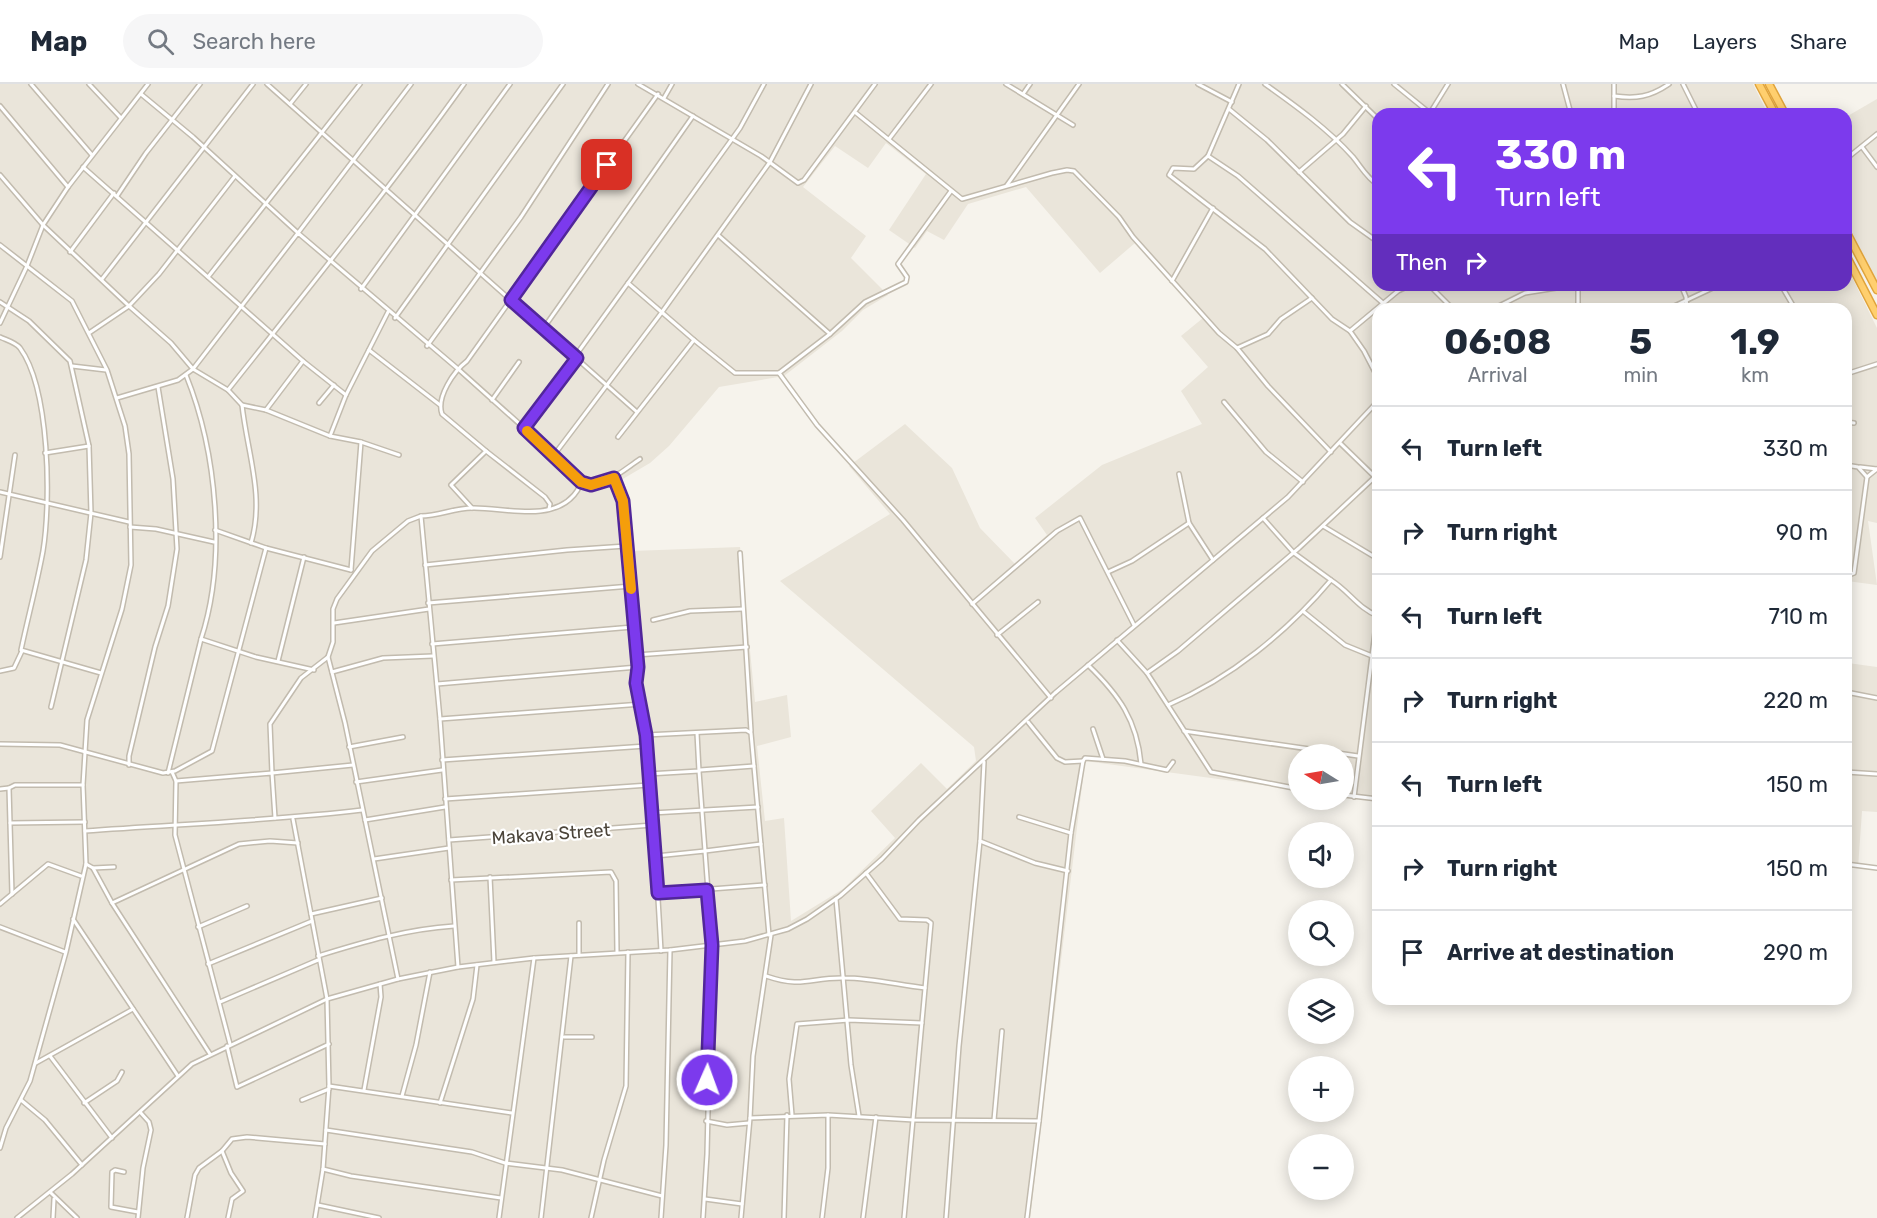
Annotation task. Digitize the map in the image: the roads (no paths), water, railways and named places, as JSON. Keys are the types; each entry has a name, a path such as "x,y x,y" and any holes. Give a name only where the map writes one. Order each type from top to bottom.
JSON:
{"highway":[{"path":"1760,84 1772,108"},
{"path":"1769,84 1782,108"},
{"path":"1852,242 1877,290"},
{"path":"1852,267 1877,315"}],"street":[{"path":"31,84 92,155"},
{"path":"90,84 121,118"},
{"path":"70,252 200,84"},
{"path":"102,279 253,84"},
{"path":"267,84 637,412"},
{"path":"290,104 306,84"},
{"path":"208,277 360,84"},
{"path":"117,398 158,387 186,375 193,369 411,84"},
{"path":"228,390 330,260 354,233 464,84"},
{"path":"361,289 510,84"},
{"path":"394,318 563,84"},
{"path":"427,346 521,217 608,84"},
{"path":"638,84 770,162 796,183 801,183 856,113 875,84"},
{"path":"664,98 672,84"},
{"path":"524,428 577,358 732,139 764,84"},
{"path":"554,456 770,162 812,84"},
{"path":"889,139 931,84"},
{"path":"1006,84 1073,125"},
{"path":"1023,94 1030,84"},
{"path":"1006,187 1079,84"},
{"path":"1198,84 1232,102"},
{"path":"1239,84 1208,156 1194,169 1173,168 1169,175 1264,249 1339,325 1350,331 1372,366"},
{"path":"1265,84 1307,114 1353,157 1366,177 1372,181"},
{"path":"1342,84 1372,112"},
{"path":"1394,84 1425,108"},
{"path":"1434,108 1448,84"},
{"path":"1563,84 1569,108"},
{"path":"1614,84 1614,108"},
{"path":"1614,96 1653,95 1669,84"},
{"path":"1683,84 1695,108"},
{"path":"0,323 27,266 43,225 68,187 146,85"},
{"path":"141,94 203,146 265,205 394,318 524,428 581,482 591,485 614,478 640,459"},
{"path":"549,509 550,504 545,497 442,414 440,405 457,369 467,361 658,94"},
{"path":"0,106 68,187"},
{"path":"1299,172 1333,140 1343,134 1366,106"},
{"path":"1229,109 1267,140 1350,222 1372,238"},
{"path":"856,113 951,191 966,199 1067,170 1074,171 1119,217 1133,237 1172,281 1219,333 1237,348 1268,386 1330,452"},
{"path":"543,329 693,116"},
{"path":"1852,154 1877,134"},
{"path":"1862,147 1877,167"},
{"path":"1208,156 1238,176 1383,303"},
{"path":"83,167 272,335 346,395"},
{"path":"0,175 43,225 171,343 193,369 228,390 242,405 266,410 330,436 361,442 399,455"},
{"path":"89,333 129,306 177,250 235,176"},
{"path":"628,283 735,373 779,373 830,334 865,302 906,282 907,277 898,264 951,191"},
{"path":"1172,281 1213,208"},
{"path":"717,235 830,334"},
{"path":"0,245 72,300 107,370 117,398 129,454 131,565 122,609 87,720 83,785 86,864 81,877 74,919 36,1063 21,1100 6,1128 0,1148"},
{"path":"1385,303 1398,291"},
{"path":"1435,291 1447,303"},
{"path":"1505,303 1525,293 1538,291"},
{"path":"1683,291 1687,302 1708,291"},
{"path":"1237,348 1268,334 1281,319 1312,298"},
{"path":"0,302 49,338 72,366 89,446 91,513 86,560 51,707"},
{"path":"330,436 346,395 388,312"},
{"path":"1350,331 1372,314"},
{"path":"0,337 19,348 36,387 43,416 47,504 43,550 22,651 12,670 0,671"},
{"path":"618,437 637,412 650,400 694,340"},
{"path":"369,350 440,405"},
{"path":"266,410 303,361"},
{"path":"492,400 519,362"},
{"path":"1852,372 1877,364"},
{"path":"72,366 107,370"},
{"path":"779,373 817,425 903,520 1051,698"},
{"path":"186,375 207,446 215,530 214,587 170,772 176,781 175,824 183,868 220,1002 236,1087 239,1088 329,1044"},
{"path":"319,403 334,386"},
{"path":"129,765 151,661 168,606 177,549 173,479 158,387"},
{"path":"1224,402 1266,452 1303,482"},
{"path":"242,405 245,440 257,486 257,510 251,543"},
{"path":"17,1218 82,1165 178,1076 210,1054 327,999 398,979 458,967 534,958 661,951 712,945 770,935 807,919 836,899 866,873 1088,665 1303,482 1372,409"},
{"path":"354,571 361,442"},
{"path":"1340,443 1372,471"},
{"path":"45,453 89,446"},
{"path":"472,508 451,485 486,451"},
{"path":"0,557 15,455"},
{"path":"1852,466 1877,470"},
{"path":"1858,467 1867,477"},
{"path":"1852,574 1854,573 1867,477 1877,470"},
{"path":"1179,474 1190,523 1213,560"},
{"path":"614,478 623,501 638,667 636,683 642,704 646,735 661,951"},
{"path":"1147,673 1178,651 1294,553 1372,480"},
{"path":"398,979 350,747 328,657 334,623 333,609 354,571 372,550 408,521 421,516 472,508 531,512 549,509 572,498 581,482"},
{"path":"0,492 214,542"},
{"path":"421,516 440,719 458,967"},
{"path":"972,604 1057,531 1078,518 1088,529 1134,625"},
{"path":"1263,518 1294,553 1341,586 1362,608 1372,613"},
{"path":"1108,572 1140,556 1190,523"},
{"path":"1323,526 1372,555"},
{"path":"215,530 266,548 354,571"},
{"path":"425,566 567,550 626,546"},
{"path":"0,744 60,745 129,765 170,772 212,751 266,548"},
{"path":"740,553 751,733 770,935 753,1056 741,1218"},
{"path":"278,661 304,557"},
{"path":"1167,705 1227,672 1275,638 1304,612 1331,580"},
{"path":"428,603 631,586"},
{"path":"997,635 1038,602"},
{"path":"334,623 429,609"},
{"path":"653,621 690,611 743,609"},
{"path":"1304,612 1345,645 1372,656 1354,797 1372,798"},
{"path":"432,644 633,627"},
{"path":"201,639 240,652 314,670"},
{"path":"1117,640 1147,673 1211,772 1288,787"},
{"path":"636,655 747,647"},
{"path":"22,651 101,673"},
{"path":"332,672 383,658 433,656"},
{"path":"275,819 270,724 301,678 314,670 321,660 328,657"},
{"path":"1088,665 1105,682 1132,721 1141,764"},
{"path":"436,684 638,667"},
{"path":"1852,693 1877,698"},
{"path":"440,719 642,704"},
{"path":"1027,722 1057,758 1065,762 1083,761 1085,758 1103,759 1167,770 1173,762"},
{"path":"1094,729 1103,759"},
{"path":"646,735 746,730 751,733"},
{"path":"1184,731 1358,756"},
{"path":"697,733 712,945 703,1218"},
{"path":"350,747 403,737"},
{"path":"442,760 646,746"},
{"path":"946,1218 959,1046 965,1008 980,841 984,761"},
{"path":"1028,1218 1071,833 1083,761"},
{"path":"176,781 353,765"},
{"path":"648,774 754,766"},
{"path":"356,782 442,770"},
{"path":"1852,772 1877,774"},
{"path":"0,789 15,785 83,785"},
{"path":"445,800 649,785"},
{"path":"9,788 12,894"},
{"path":"365,820 445,807"},
{"path":"652,813 758,807"},
{"path":"85,831 175,824 230,824 362,810"},
{"path":"1019,817 1071,833"},
{"path":"293,819 327,999 329,1088 325,1144 315,1218"},
{"path":"10,823 85,822"},
{"name":"Makava Street","path":"448,840 653,825"},
{"path":"112,903 183,868 239,844 270,841 298,843"},
{"path":"980,841 1035,863 1068,872"},
{"path":"656,856 761,844"},
{"path":"374,859 449,848"},
{"path":"0,903 48,864 81,877"},
{"path":"86,864 93,868 112,903 210,1054"},
{"path":"1852,865 1877,868"},
{"path":"93,868 114,867"},
{"path":"451,880 611,872 616,881 617,952"},
{"path":"866,873 900,919 927,920 931,923 904,1218"},
{"path":"490,877 494,963"},
{"path":"658,893 765,885"},
{"path":"311,914 382,898"},
{"path":"836,899 849,1020 851,1065 859,1116"},
{"path":"198,927 247,906"},
{"path":"74,919 178,1076"},
{"path":"208,964 312,921"},
{"path":"579,923 579,955"},
{"path":"220,1002 318,958 390,936 454,926"},
{"path":"0,927 66,952"},
{"path":"661,1218 666,1145 670,950"},
{"path":"591,1218 626,1086 628,952"},
{"path":"541,1218 548,1141 564,1037 572,956"},
{"path":"499,1218 534,958"},
{"path":"440,1103 473,999 477,965"},
{"path":"402,1096 416,1045 430,972"},
{"path":"766,976 787,983 801,984 844,978 925,988"},
{"path":"364,1090 381,997 380,984"},
{"path":"36,1063 133,1009"},
{"path":"784,1218 790,1115 789,1079 795,1027 800,1023 849,1020 923,1023"},
{"path":"994,1120 1002,1031"},
{"path":"564,1037 592,1037"},
{"path":"50,1056 112,1138"},
{"path":"84,1103 117,1081 122,1072"},
{"path":"302,1101 329,1088 364,1090 512,1113"},
{"path":"21,1100 45,1120 82,1165"},
{"path":"138,1218 143,1168 151,1130 140,1112"},
{"path":"750,1118 828,1115 914,1120 954,1118 1039,1121"},
{"path":"822,1218 828,1168 828,1115"},
{"path":"863,1218 876,1117"},
{"path":"706,1120 727,1125 749,1123"},
{"path":"326,1130 461,1150 505,1163 562,1170 662,1196"},
{"path":"187,1218 195,1175 199,1168 237,1137 325,1144"},
{"path":"222,1151 231,1173 243,1191 232,1199 228,1218"},
{"path":"322,1169 351,1176 501,1198"},
{"path":"124,1172 114,1170 112,1172 111,1207 138,1212"},
{"path":"50,1192 77,1218"},
{"path":"53,1218 54,1198"},
{"path":"704,1199 742,1204"},
{"path":"318,1205 379,1218"}]}
